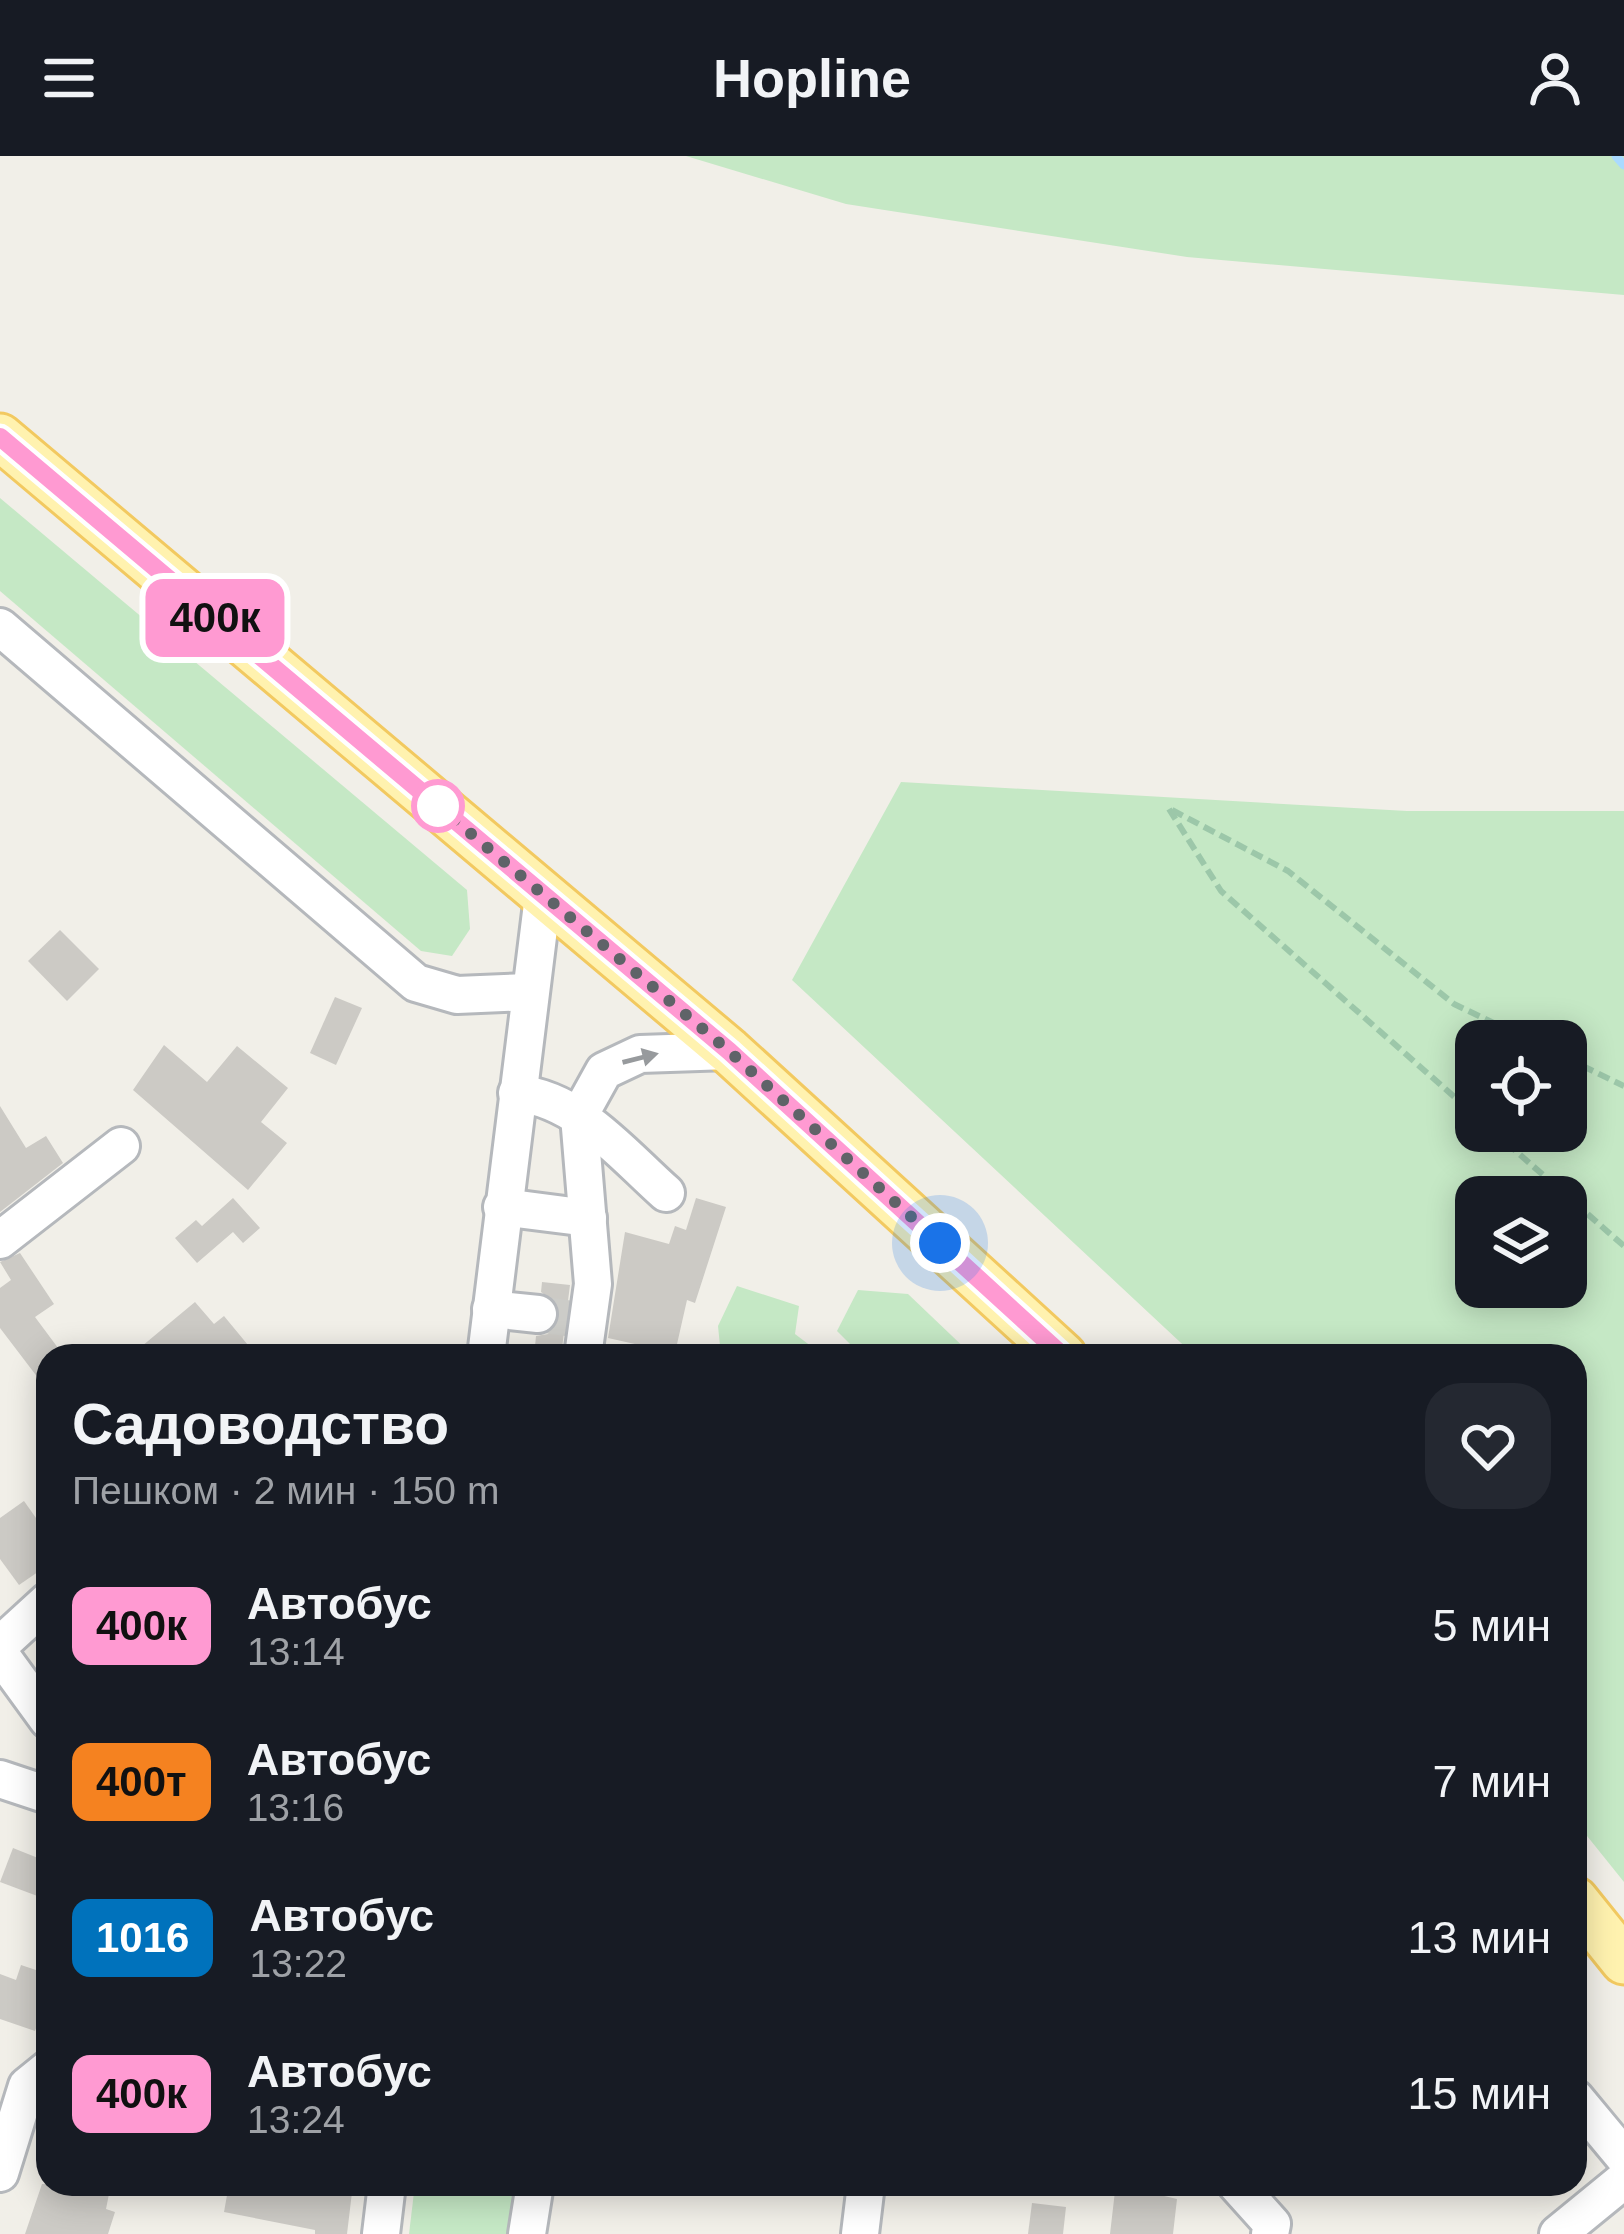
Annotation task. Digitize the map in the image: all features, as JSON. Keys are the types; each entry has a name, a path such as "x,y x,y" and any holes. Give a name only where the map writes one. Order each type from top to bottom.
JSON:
{"main road":[{"path":"0,437 729,1051 1050,1344"},
{"path":"1587,1915 1624,1960"}],"street":[{"path":"0,627 416,983 457,995 529,992"},
{"path":"487,1344 543,896"},
{"path":"491,1309 571,1327 593,1284 579,1116 604,1071 640,1054 729,1051"},
{"path":"517,1093 546,1096 579,1116 666,1193"},
{"path":"0,1240 122,1146"},
{"path":"502,1207 588,1218"},
{"path":"36,1613 0,1649 36,1702"},
{"path":"0,1778 36,1791"},
{"path":"0,2173 25,2077"},
{"path":"1587,2112 1624,2157"},
{"path":"1558,2234 1624,2180"},
{"path":"381,2234 386,2196"},
{"path":"527,2234 533,2196"},
{"path":"860,2234 865,2196"},
{"path":"1247,2196 1272,2224 1270,2234"}],"path":[{"path":"1455,1097 1221,891 1169,809 1288,871 1454,1004 1487,1020"},
{"path":"1587,1068 1624,1086"},
{"path":"1517,1152 1624,1246"}],"green space":[{"path":"686,156 1624,156 1624,295 1187,257 846,204"},
{"path":"0,498 467,890 470,929 452,956 421,951 0,591"},
{"path":"901,782 1407,811 1624,811 1624,1882 1587,1836 1587,1344 1182,1344 792,980"},
{"path":"737,1286 799,1306 795,1334 808,1344 720,1344 718,1326"},
{"path":"858,1290 908,1294 960,1344 850,1344 837,1331"},
{"path":"414,2196 517,2196 511,2234 409,2234"}],"building":[{"path":"60,930 99,969 67,1001 28,961"},
{"path":"335,997 362,1008 336,1065 310,1053"},
{"path":"164,1045 207,1082 237,1046 288,1088 261,1122 287,1143 248,1190 133,1090"},
{"path":"0,1106 26,1148 46,1136 63,1163 0,1212"},
{"path":"233,1198 260,1228 243,1243 233,1232 197,1263 175,1238 196,1220 202,1226"},
{"path":"696,1198 726,1207 695,1303 687,1300 677,1344 635,1344 608,1338 625,1232 669,1244 675,1226 686,1230"},
{"path":"20,1253 54,1304 35,1317 55,1344 36,1344 36,1375 0,1328 0,1288 11,1280 0,1262"},
{"path":"542,1282 570,1285 563,1344 535,1344 536,1336 548,1334 560,1318 558,1304 541,1292"},
{"path":"195,1302 214,1324 224,1316 247,1344 144,1344"},
{"path":"24,1501 36,1518 36,1573 19,1585 0,1559 0,1518"},
{"path":"13,1848 36,1857 36,1896 0,1882"},
{"path":"21,1965 36,1970 35,2031 0,2019 0,1974 16,1980"},
{"path":"38,2196 109,2196 106,2209 115,2212 108,2234 25,2234"},
{"path":"227,2196 352,2196 347,2234 315,2234 315,2230 224,2212"},
{"path":"1114,2196 1177,2199 1173,2234 1110,2234"},
{"path":"1032,2203 1066,2207 1063,2234 1028,2234"}],"waterway":[{"path":"1616,156 1624,165"}],"tunnel":[{"path":"538,1314 573,1319"}],"bus line":[{"name":"400к","path":"0,437 729,1051 1050,1344"}],"route":[{"path":"438,806 729,1051 940,1243"}]}
